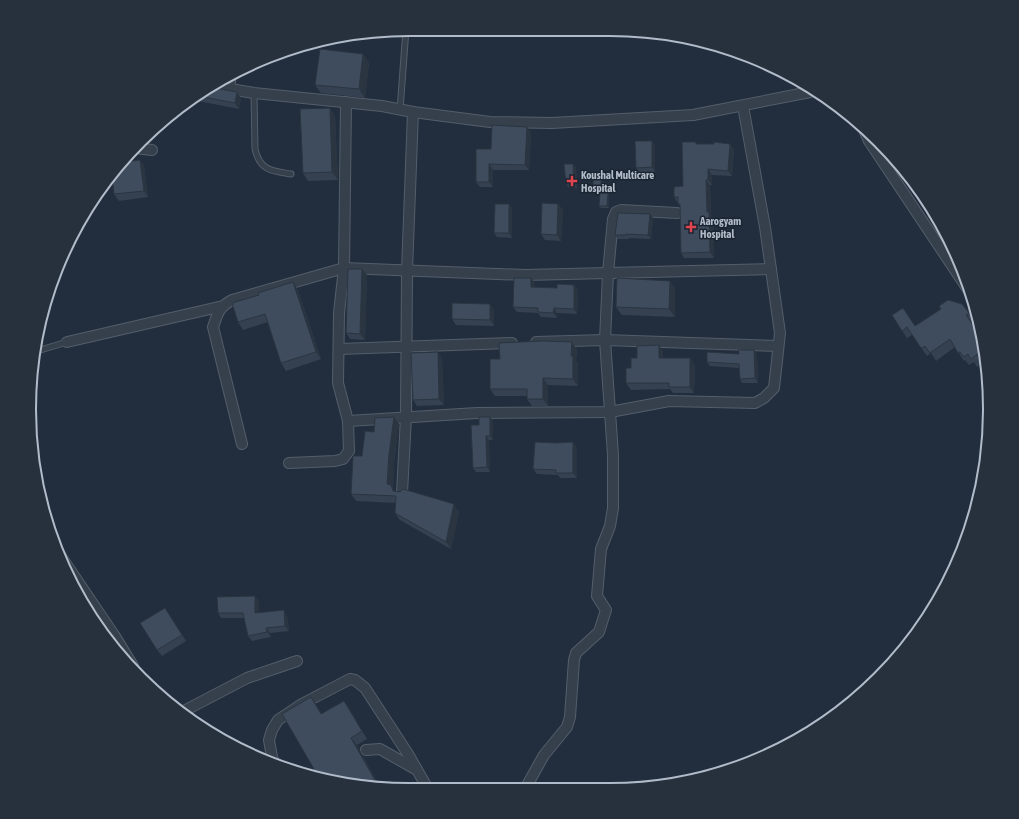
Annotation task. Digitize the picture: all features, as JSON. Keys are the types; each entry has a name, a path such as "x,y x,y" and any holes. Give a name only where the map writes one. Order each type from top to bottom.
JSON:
{"street":[{"path":"221,87 490,122 552,122 693,115 743,106 799,89"},
{"path":"289,463 335,461 343,459 350,451 348,421 338,383 338,313 344,268 346,102"},
{"path":"348,421 477,413 610,412 669,401 755,402 764,398 774,388 780,333 765,227 743,106"},
{"path":"402,493 406,417 407,271 413,112"},
{"path":"869,140 957,274"},
{"path":"142,149 152,150"},
{"path":"528,783 544,755 567,727 570,717 574,660 576,653 599,632 606,610 597,596 600,549 610,526 613,508 613,456 605,340 608,273 613,219 616,212 621,210 677,212"},
{"path":"242,444 213,327 218,312 223,306 232,300 344,268 525,275 771,269"},
{"path":"68,342 223,306"},
{"path":"338,349 605,340 778,346"},
{"path":"80,585 121,647"},
{"path":"187,709 241,680 297,661"},
{"path":"272,757 269,740 272,730 278,720 302,704 350,679 355,680 365,688 419,771 425,783"},
{"path":"366,750 380,749 419,771"}],"lane":[{"path":"400,110 406,36"},
{"path":"232,81 232,88"},
{"path":"254,92 257,158 270,171 291,174"},
{"path":"41,350 68,342"}],"building":[{"path":"320,49 363,54 359,89 315,85"},
{"path":"219,89 237,92 235,103 205,97"},
{"path":"330,108 332,172 303,173 300,109"},
{"path":"492,125 527,127 525,165 489,164 489,182 476,182 476,149 491,149"},
{"path":"635,141 652,141 652,167 636,168"},
{"path":"682,142 696,142 696,144 714,144 714,142 730,144 728,171 708,169 708,180 706,180 707,212 709,212 710,252 681,253 680,204 678,204 678,197 674,197 674,187 683,186"},
{"path":"140,160 144,191 114,194 113,183 131,161"},
{"path":"564,164 573,164 574,184 566,184"},
{"path":"593,174 601,174 601,189 593,188"},
{"path":"600,193 608,193 607,206 599,206"},
{"path":"542,203 558,204 557,235 541,234"},
{"path":"495,204 509,204 509,233 494,233"},
{"path":"618,213 650,214 648,235 615,235"},
{"path":"348,269 362,269 360,334 346,333"},
{"path":"514,278 531,278 531,287 557,288 557,284 574,285 574,309 554,308 553,313 538,312 538,308 513,307"},
{"path":"617,278 670,281 669,309 616,307"},
{"path":"293,282 316,352 281,363 265,314 238,322 232,303 259,295 258,293"},
{"path":"948,300 962,304 969,313 966,315 973,325 979,353 971,359 968,354 964,357 960,352 958,353 950,339 930,353 925,346 921,348 907,327 902,331 892,315 903,308 915,326 941,309 939,306"},
{"path":"452,303 490,304 490,320 452,319"},
{"path":"542,341 572,342 571,356 573,356 573,379 543,378 543,399 527,399 527,389 490,389 490,359 500,359 499,343"},
{"path":"659,345 659,358 690,358 690,387 669,387 669,383 626,383 626,368 631,368 631,358 637,358 637,346"},
{"path":"738,350 754,350 755,378 740,379 739,364 707,362 707,352 739,354"},
{"path":"438,352 439,399 413,400 411,353"},
{"path":"394,417 387,484 391,485 393,491 400,492 403,489 454,504 446,542 395,513 396,496 351,494 353,456 362,456 365,431 374,432 375,418"},
{"path":"479,417 490,417 490,436 486,436 487,467 473,468 471,425 479,425"},
{"path":"535,442 573,442 573,473 556,473 556,470 533,469"},
{"path":"255,596 255,613 284,610 285,626 266,628 267,632 248,636 243,613 218,613 217,597"},
{"path":"165,608 182,635 157,650 140,623"},
{"path":"311,697 321,714 344,701 362,731 351,738 375,780 361,780 313,770 314,769 282,714"}],"place":[{"name":"Koushal Multicare Hospital","path":"572,181"},
{"name":"Aarogyam Hospital","path":"691,227"}]}
